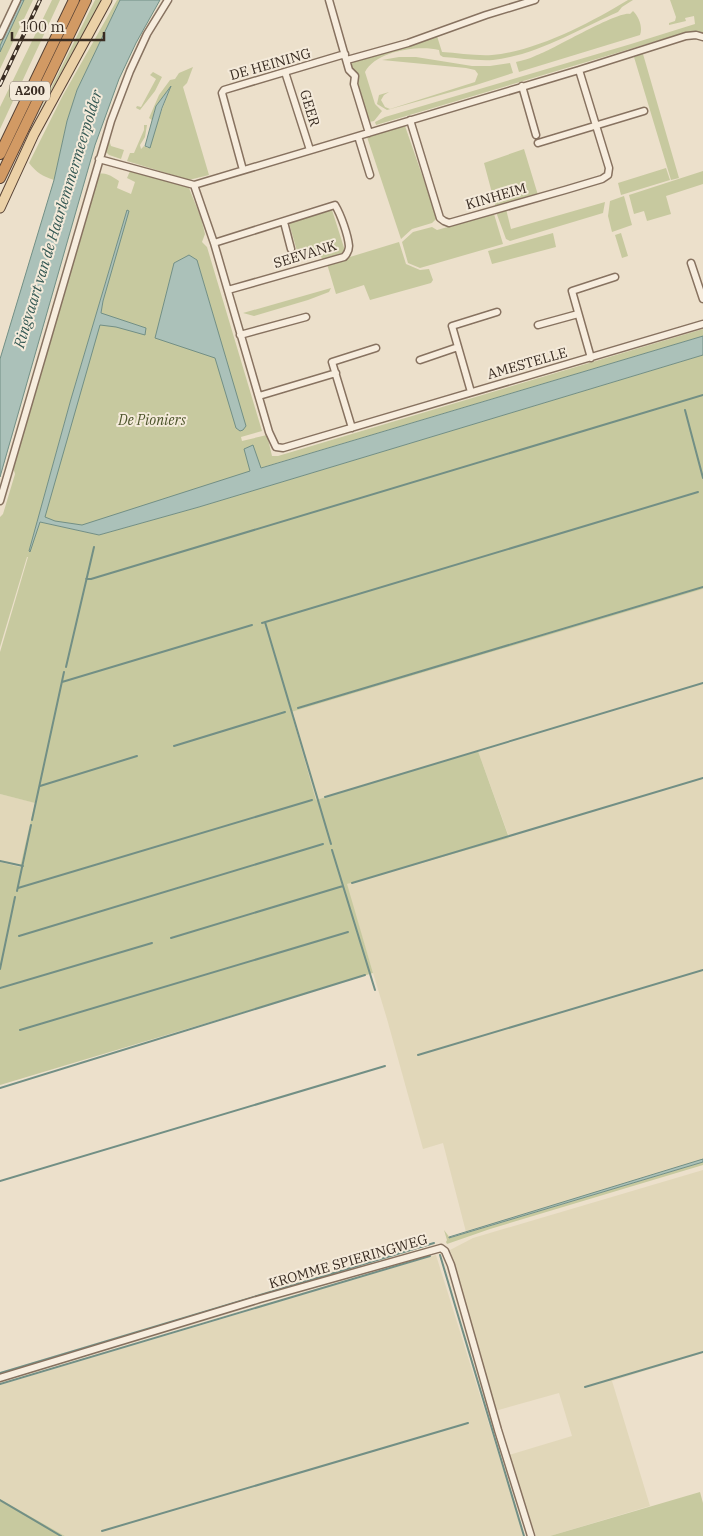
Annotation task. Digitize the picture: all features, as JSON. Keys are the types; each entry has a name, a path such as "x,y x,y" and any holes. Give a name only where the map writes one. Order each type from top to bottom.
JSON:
{"highway":[{"name":"A200","path":"0,154 73,0"},
{"name":"A200","path":"0,178 86,0"}],"main road":[{"path":"0,208 34,134 107,0"}],"street":[{"path":"0,36 17,0"},
{"path":"0,501 111,121 130,71 147,34 168,0"},
{"path":"329,0 349,70 355,76 354,84 369,133"},
{"name":"DE HEINING","path":"243,170 222,94 224,90 285,72 408,43 486,15 535,0"},
{"path":"99,159 194,185 579,70 686,36 703,36"},
{"name":"KINHEIM","path":"410,120 440,218 444,221 449,222 602,179 608,175 610,168 579,70"},
{"name":"GEER","path":"285,72 310,150"},
{"path":"522,86 536,134"},
{"path":"538,143 644,111"},
{"path":"358,136 370,175"},
{"path":"194,185 214,243 259,396 336,373"},
{"name":"SEEVANK","path":"214,243 335,205 349,246 348,252 344,257 228,290"},
{"name":"SEEVANK","path":"284,222 291,249"},
{"path":"691,263 703,299"},
{"path":"591,358 572,291 615,277"},
{"name":"AMESTELLE","path":"471,392 452,326 497,312"},
{"path":"538,325 578,314"},
{"path":"240,335 306,317"},
{"name":"AMESTELLE","path":"259,396 273,442 276,447 283,448 703,324"},
{"path":"352,428 332,362 376,348"},
{"path":"420,360 458,348"},
{"name":"KROMME SPIERINGWEG","path":"0,1378 260,1299 441,1248 445,1251 451,1265 498,1430 531,1536"}],"shaded area":[{"path":"703,589 703,1159 466,1232 443,1143 423,1149 387,1019 346,884 509,837 478,751 316,800 290,712"},
{"path":"0,794 36,803 20,867 0,862"},
{"path":"703,1170 703,1353 612,1381 650,1506 550,1536 536,1536 509,1455 572,1436 559,1393 495,1411 450,1250 473,1238"},
{"path":"436,1255 524,1536 65,1536 0,1499 0,1385"}],"green space":[{"path":"19,0 33,0 0,69 0,41"},
{"path":"52,0 60,0 0,129 0,107"},
{"path":"95,0 102,0 38,114"},
{"path":"117,0 120,0 77,90 67,121 54,180 50,179 37,172 29,163 62,97"},
{"path":"628,0 633,0 618,12 557,41 509,57 493,60 474,60 443,57 440,55 439,50 420,48 388,54 370,65 365,72 375,104 382,111 374,121 369,122 356,84 358,76 352,71 350,65 353,62 437,36 442,52 492,55 527,48 563,35"},
{"path":"670,0 703,0 703,33 696,31 680,34 376,125 375,122 385,117 695,24 694,16 685,18 686,21 669,25 669,23 675,21 676,17"},
{"path":"633,11 640,22 640,35 519,72 516,62 544,52 612,18 630,14"},
{"path":"643,54 679,178 671,180 634,57"},
{"path":"416,57 472,66 510,63 513,73 387,110 377,104 379,95 389,92 381,100 385,107 390,109 475,82 478,74 475,70 466,68 382,60"},
{"path":"193,67 187,83 183,87 209,175 189,180 127,161 130,153 134,153 144,130 144,125 147,125 145,137 140,145 141,149 144,146 148,148 170,88 156,106 152,120 149,118 159,95 170,80 175,79 179,73"},
{"path":"153,72 162,77 155,91 140,110 136,108 137,106 141,107 156,79 150,75"},
{"path":"405,126 437,218 432,223 412,229 401,239 367,137"},
{"path":"109,140 111,146 124,150 121,159 109,155 105,151"},
{"path":"524,149 538,195 496,208 484,163"},
{"path":"666,168 670,180 621,195 618,183"},
{"name":"De Pioniers","path":"130,171 182,184 189,188 205,234 202,242 207,247 262,431 241,437 242,441 267,435 272,456 278,456 703,329 703,336 260,468 253,446 251,472 81,528 42,519 98,320 146,328 101,314 127,210 71,399 29,551 40,522 99,535 199,507 703,355 703,589 291,712 316,800 478,751 509,838 347,884 373,973 0,1085 0,862 20,867 35,803 0,794 0,652 28,557 0,647 0,517 3,514 15,474 13,467 97,175 105,174 111,176 119,181 117,188 131,194 135,182 127,178","holes":["189,255 197,260 229,369 216,353 156,336 174,263"]},
{"path":"703,171 703,184 666,196 671,214 647,221 644,211 634,214 629,195"},
{"path":"624,196 632,225 612,232 608,216 610,201"},
{"path":"605,202 603,213 510,241 506,239 496,212 506,209 511,229"},
{"path":"332,210 346,254 324,260 319,255 287,264 284,255 297,251 289,223"},
{"path":"494,214 503,244 420,268 408,263 402,242 413,232 432,227 437,230"},
{"path":"553,233 556,247 492,264 488,251"},
{"path":"621,233 628,256 622,258 615,235"},
{"path":"399,242 406,264 420,270 429,269 433,280 431,283 370,300 364,285 336,294 327,264"},
{"path":"331,288 329,292 308,300 254,316 243,313"},
{"path":"703,1162 703,1165 490,1229 447,1244 446,1242 444,1230 450,1238"},
{"path":"700,1492 703,1503 703,1536 550,1536"},
{"path":"0,1499 65,1536 0,1536"}],"water":[{"path":"21,0 24,0 0,52 0,46"},
{"name":"Ringvaart van de Haarlemmermeerpolder","path":"120,0 160,0 119,79 95,145 0,477 0,359 54,180 67,121 77,90"},
{"path":"171,86 150,148 145,146 156,106"},
{"path":"127,210 129,211 101,313 146,328 145,335 116,327 100,325 45,517 55,521 82,525 250,471 244,449 253,445 261,468 703,336 703,355 199,507 99,535 40,522 30,552 71,399"},
{"path":"189,255 197,260 246,426 240,431 236,428 215,358 155,338 174,263"},
{"path":"703,1159 703,1162 449,1238 449,1237"}],"waterway":[{"path":"86,579 703,395"},
{"path":"685,410 703,478"},
{"path":"262,623 698,492"},
{"path":"66,667 94,547"},
{"path":"298,708 703,587"},
{"path":"265,622 331,844"},
{"path":"62,682 252,625"},
{"path":"32,820 64,672"},
{"path":"325,797 703,683"},
{"path":"174,746 285,712"},
{"path":"40,786 137,756"},
{"path":"352,883 703,778"},
{"path":"18,888 312,800"},
{"path":"17,891 31,825"},
{"path":"19,936 323,844"},
{"path":"332,850 375,990"},
{"path":"0,861 23,866"},
{"path":"171,938 343,886"},
{"path":"0,969 15,897"},
{"path":"20,1030 348,932"},
{"path":"0,988 152,943"},
{"path":"418,1055 703,970"},
{"path":"0,1088 365,975"},
{"path":"0,1181 385,1066"},
{"path":"0,1373 434,1243"},
{"path":"440,1255 524,1536"},
{"path":"0,1384 430,1256"},
{"path":"585,1387 703,1352"},
{"path":"102,1531 468,1423"},
{"path":"0,1500 61,1536"}],"railway":[{"path":"0,85 40,0"}]}
